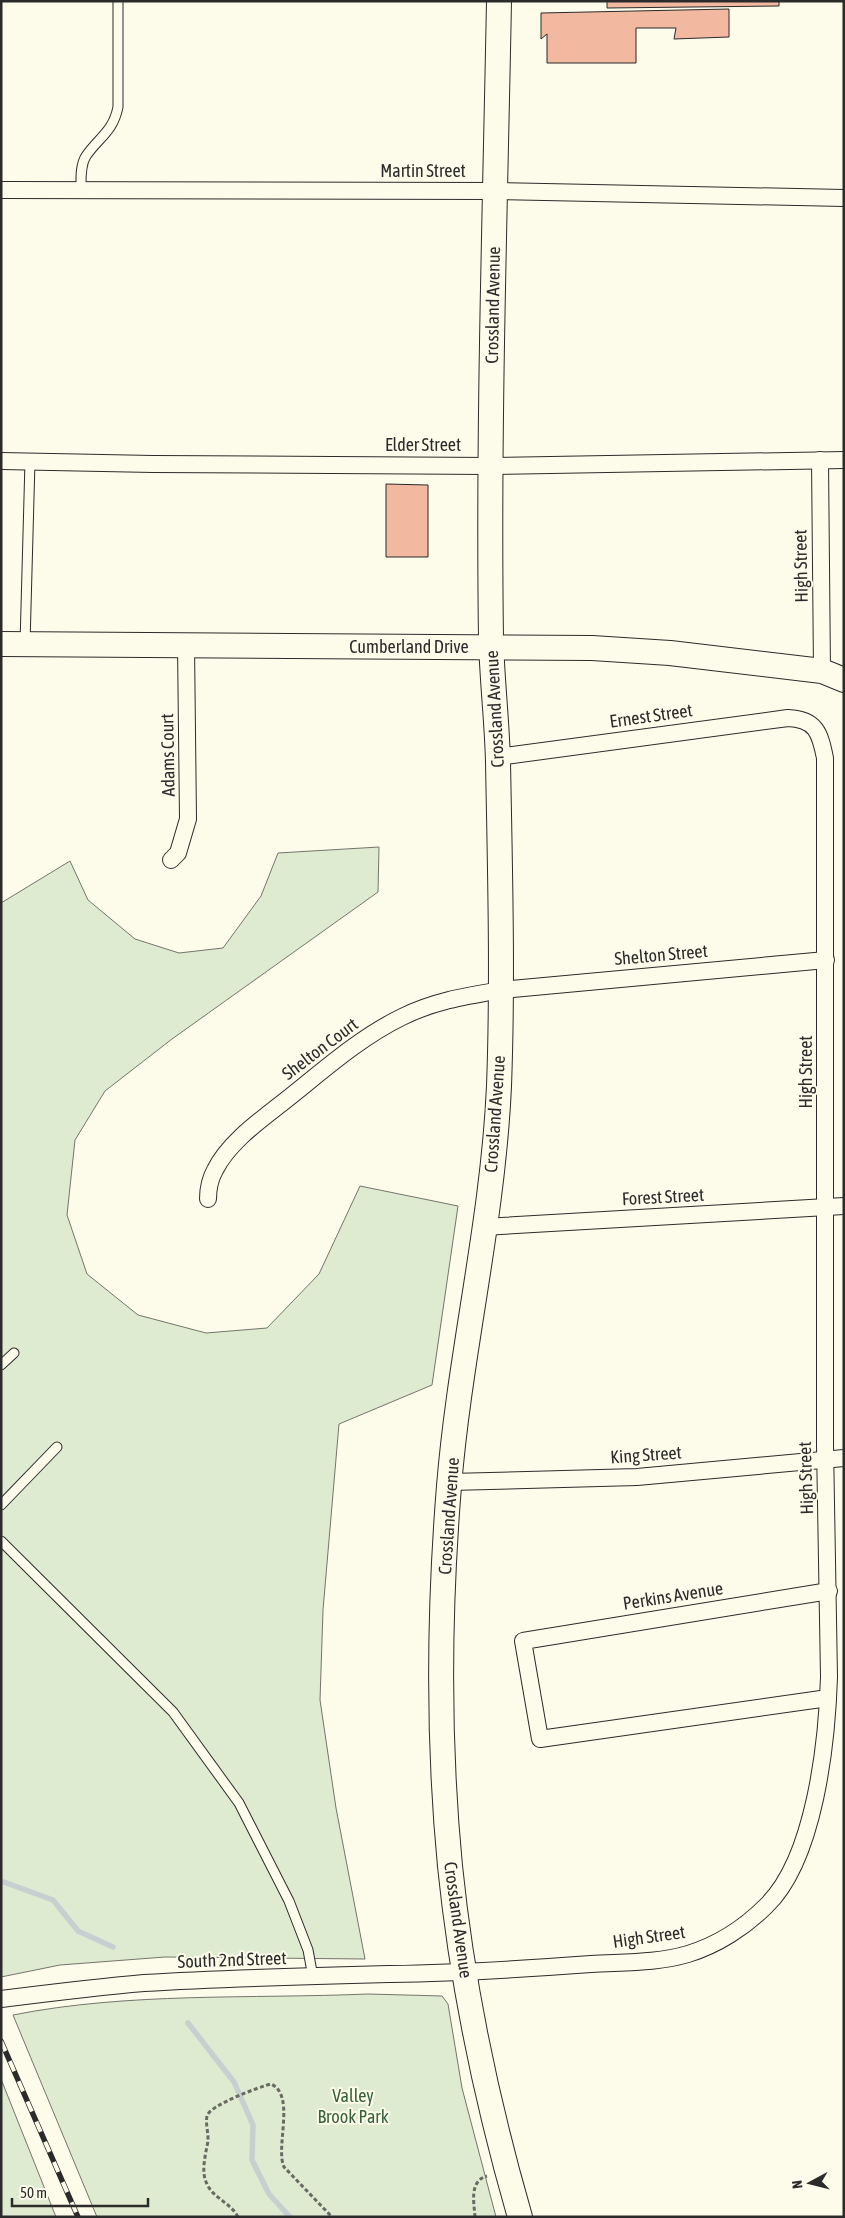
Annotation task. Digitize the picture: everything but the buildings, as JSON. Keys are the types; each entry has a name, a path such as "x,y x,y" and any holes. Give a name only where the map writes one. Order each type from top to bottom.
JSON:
{"main road":[{"name":"Crossland Avenue","path":"499,1 490,466 491,647 498,757 500,990 498,1092 493,1165 466,1347 450,1482 443,1643 445,1780 450,1864 465,1974 485,2083 520,2217"},
{"name":"Cumberland Drive","path":"1,644 592,648 670,653 833,676"}],"street":[{"name":"Martin Street","path":"1,190 496,191 844,198"},
{"name":"High Street","path":"820,460 833,676"},
{"name":"Elder Street","path":"1,461 490,466 844,460"},
{"name":"Adams Court","path":"172,860 178,853 188,819 186,645"},
{"name":"Ernest Street","path":"498,757 771,720 799,719 810,723"},
{"name":"High Street","path":"465,1974 670,1958 708,1946 748,1922 768,1905 783,1886 796,1861 816,1792 825,1738 828,1698 829,1591 826,1460 825,758 818,732 810,723"},
{"name":"Shelton Street","path":"500,990 826,960"},
{"name":"Shelton Court","path":"208,1199 208,1186 215,1169 225,1154 275,1108 332,1063 376,1032 422,1008 448,999 500,990"},
{"name":"Forest Street","path":"484,1227 844,1206"},
{"name":"King Street","path":"450,1482 637,1477 844,1458"},
{"name":"Perkins Avenue","path":"828,1698 540,1739 523,1641 829,1591"},
{"name":"South 2nd Street","path":"1,1998 144,1983 465,1974"}],"lane":[{"path":"81,190 85,157 112,126 116,118 118,107 118,1"},
{"path":"25,644 30,461"},
{"path":"1,1365 14,1353"},
{"path":"1,1505 57,1447"},
{"path":"1,1541 173,1712 239,1803 289,1901 308,1950 313,1977"}],"path":[{"path":"238,2217 234,2210 210,2189 205,2179 205,2160 210,2136 206,2118 212,2108 260,2088 274,2085 281,2098 284,2117 281,2157 284,2168 332,2217"},
{"path":"475,2217 474,2188 478,2180 507,2170"}],"green space":[{"path":"379,847 378,892 172,1039 105,1091 75,1140 67,1215 87,1274 138,1315 206,1333 267,1328 319,1274 360,1186 458,1206 432,1385 339,1424 323,1610 320,1700 336,1808 365,1959 165,1957 60,1965 1,1977 1,903 70,861 88,900 135,939 179,953 223,948 261,896 278,853"},
{"name":"Valley Brook Park","path":"368,1994 442,1996 448,2004 462,2088 496,2217 97,2217 13,2015 101,2003 145,2000"},
{"path":"1,2079 56,2217 1,2217"}],"waterway":[{"path":"1,1881 53,1900 78,1931 113,1947"},
{"path":"188,2023 234,2082 253,2125 252,2160 269,2194 290,2217"}],"railway":[{"path":"1,2041 78,2217"}]}
